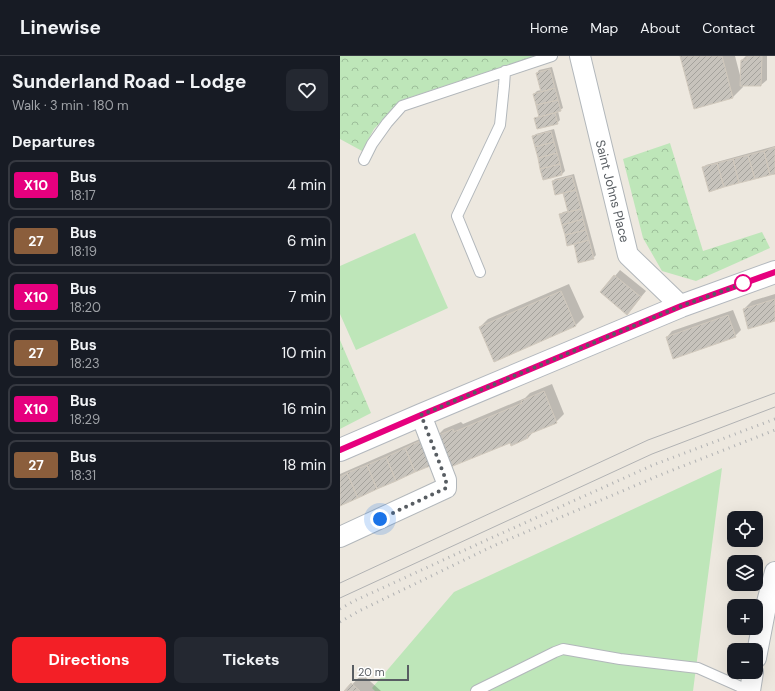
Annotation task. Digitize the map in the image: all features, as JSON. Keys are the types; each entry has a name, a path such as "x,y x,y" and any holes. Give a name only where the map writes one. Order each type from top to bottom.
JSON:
{"main road":[{"path":"340,450 681,306 775,272"}],"street":[{"name":"Saint Johns Place","path":"580,56 628,255 681,306"},
{"path":"340,537 446,488 446,480 421,415"},
{"path":"761,643 769,622 766,606 775,572"},
{"path":"750,691 752,679"}],"lane":[{"path":"364,160 372,144 387,123 402,106 552,56"},
{"path":"480,272 457,216 500,125 505,71"},
{"path":"476,691 563,649 620,659 698,668 750,691"}],"green space":[{"path":"340,56 535,56 402,100 374,129 362,151 340,139"},
{"path":"670,143 703,251 762,232 770,248 696,281 662,271 643,238 623,159"},
{"path":"415,233 448,308 356,350 340,314 340,266"},
{"path":"340,340 371,413 340,429"},
{"path":"722,468 693,691 375,691 372,688 454,592"}],"building":[{"path":"680,56 722,56 733,98 694,109"},
{"path":"747,56 762,56 761,86 740,86 741,60 747,60"},
{"path":"550,69 555,88 541,92 536,73"},
{"path":"555,88 558,100 536,105 533,94"},
{"path":"558,100 561,111 539,117 536,105"},
{"path":"555,113 558,124 537,129 534,118"},
{"path":"551,131 554,142 535,147 532,136"},
{"path":"554,142 557,153 538,158 535,147"},
{"path":"775,147 775,174 770,175 764,151"},
{"path":"764,151 770,175 755,179 748,155"},
{"path":"557,153 560,164 540,169 538,158"},
{"path":"748,155 755,179 739,183 733,159"},
{"path":"733,159 739,183 724,187 717,163"},
{"path":"717,163 724,187 709,192 702,167"},
{"path":"560,164 562,175 543,180 540,169"},
{"path":"572,176 576,190 555,195 552,181"},
{"path":"576,190 581,209 568,212 563,193"},
{"path":"581,209 583,219 562,225 559,214"},
{"path":"583,219 586,230 565,235 562,225"},
{"path":"586,230 589,240 567,246 565,235"},
{"path":"589,240 594,259 578,263 574,244"},
{"path":"614,275 641,297 627,315 600,292"},
{"path":"561,291 576,326 494,362 479,327"},
{"path":"775,299 775,321 748,329 743,309"},
{"path":"728,315 736,337 673,359 666,337"},
{"path":"544,391 557,423 527,435 528,438 511,446 510,443 448,468 435,437 453,429 454,432 522,403 521,401"},
{"path":"424,439 435,464 415,472 405,448"},
{"path":"405,448 415,472 396,481 386,457"},
{"path":"386,457 396,481 377,489 367,465"},
{"path":"367,465 377,489 358,498 347,473"},
{"path":"347,473 358,498 340,506 340,477"},
{"path":"351,683 360,691 344,691"}],"tram line":[{"path":"340,583 648,440 775,393"},
{"path":"340,598 652,454 775,407"}],"railway":[{"path":"340,609 354,601 653,465 775,419"},
{"path":"340,622 359,611 493,546 660,475 775,430"}],"bus line":[{"name":"X10","path":"340,450 681,306 775,272"}],"route":[{"path":"380,519 446,488 446,480 421,415 681,306 748,282 743,283"}]}
